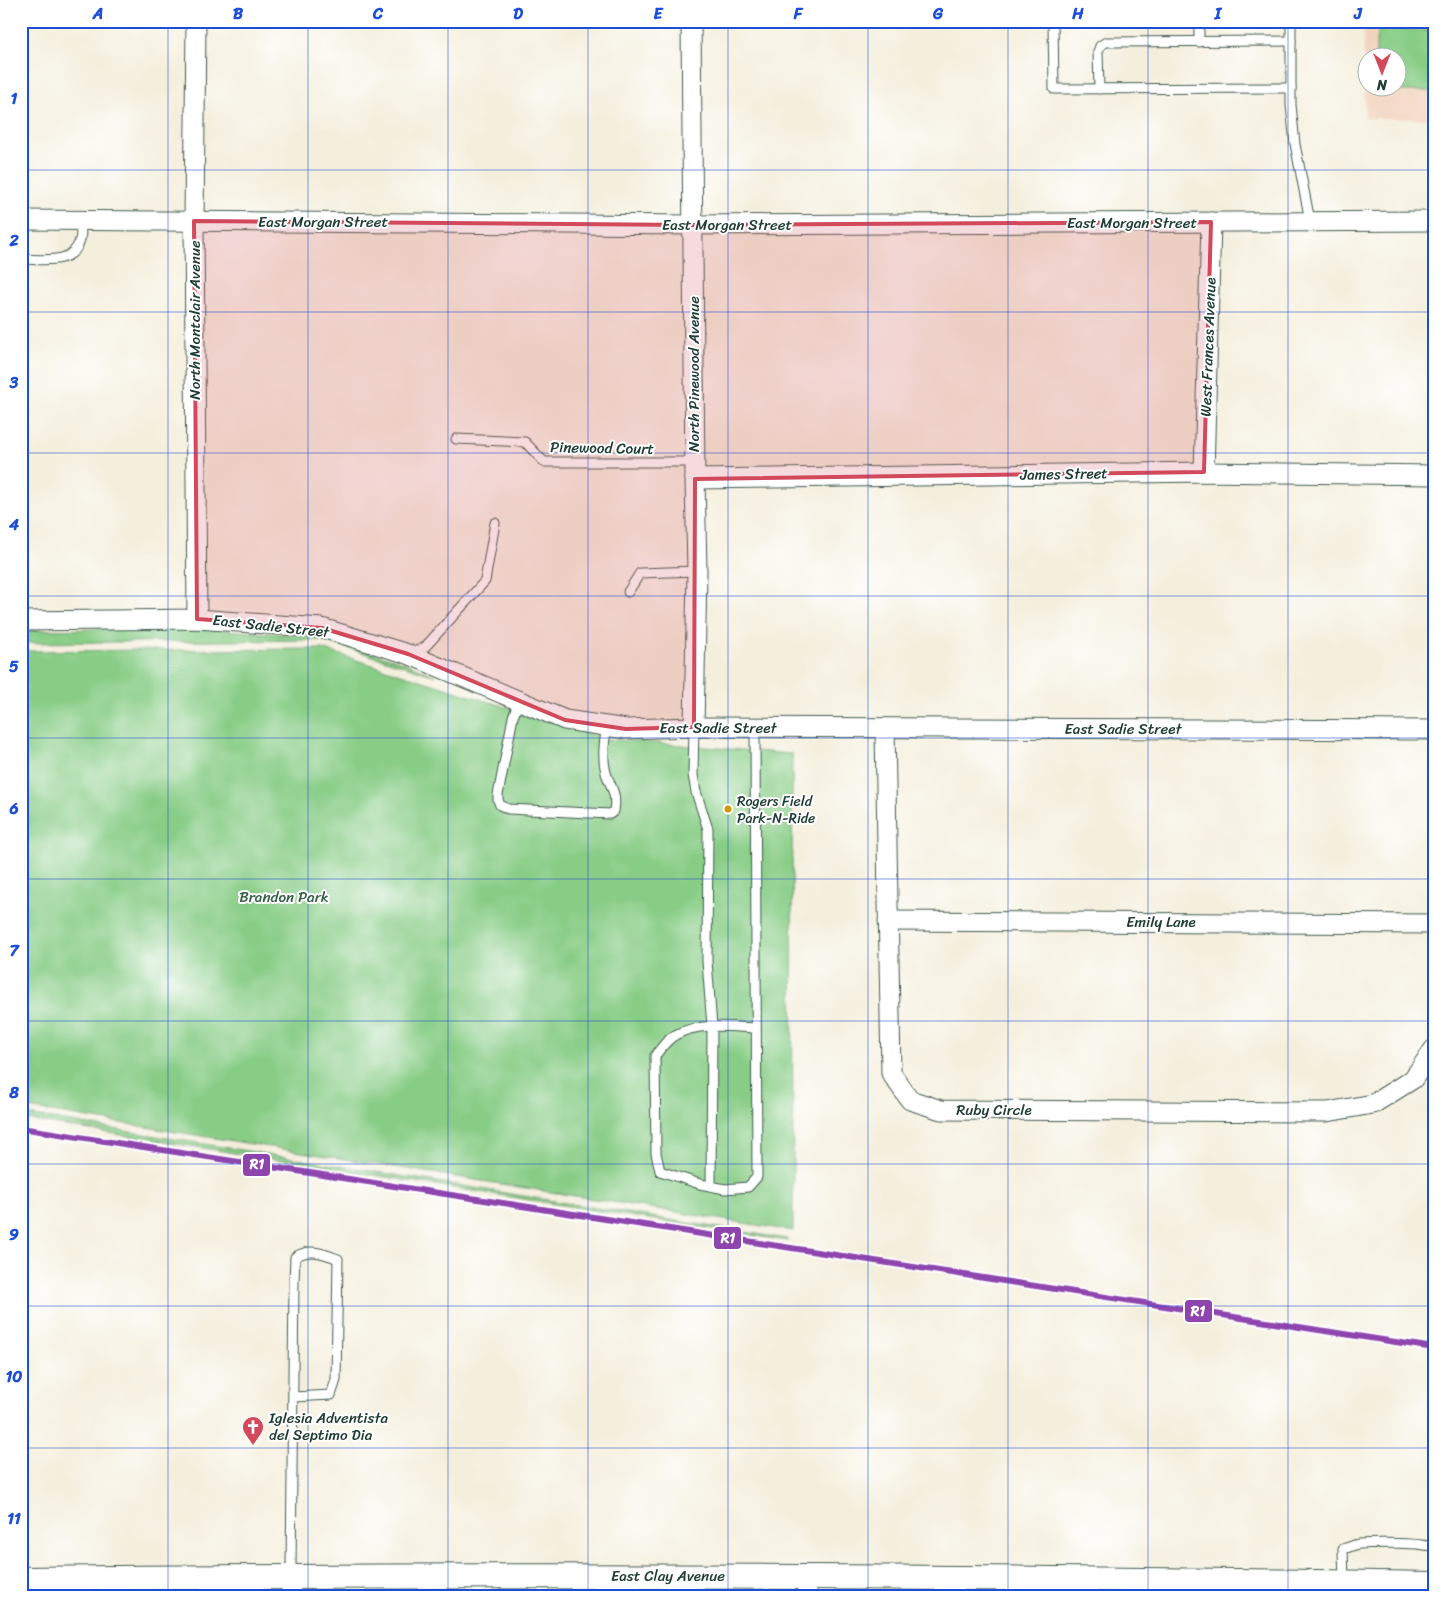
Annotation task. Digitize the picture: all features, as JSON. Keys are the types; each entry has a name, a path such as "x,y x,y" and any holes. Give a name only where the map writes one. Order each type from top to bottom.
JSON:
{"street":[{"name":"North Montclair Avenue","path":"196,21 194,221 197,619"},
{"name":"North Pinewood Avenue","path":"691,21 697,571 694,727"},
{"name":"East Morgan Street","path":"21,220 693,225 1434,221"},
{"name":"West Frances Avenue","path":"1204,472 1211,222"},
{"name":"James Street","path":"695,471 1204,472 1434,475"},
{"name":"East Sadie Street","path":"21,621 197,619 322,628 408,654 565,720 626,729 694,727 1434,730"},
{"name":"Ruby Circle","path":"885,728 891,1073 910,1100 941,1110 1327,1112 1372,1104 1413,1079 1434,1049"},
{"name":"Emily Lane","path":"888,921 1434,924"},
{"name":"East Clay Avenue","path":"21,1579 291,1586 1256,1585 1344,1582 1434,1584"}],"lane":[{"path":"1053,21 1054,89 1291,88"},
{"path":"1199,42 1200,21"},
{"path":"1291,21 1291,88 1295,144 1310,222"},
{"path":"1099,89 1098,52 1100,46 1106,42 1291,41"},
{"path":"21,259 63,259 76,251 81,239 80,220"},
{"name":"Pinewood Court","path":"456,439 525,442 544,462 695,471"},
{"path":"408,654 425,647 485,581 495,524"},
{"path":"628,592 640,574 697,571"},
{"path":"519,701 513,717 498,800 500,805 508,809 610,814 614,811 615,794 606,774 603,749 607,726"},
{"path":"694,727 693,775 696,792 708,830 707,961 712,1027 711,1186"},
{"path":"756,728 757,1177 748,1187 725,1189 660,1171 656,1153 655,1056 663,1044 677,1034 712,1027 756,1028"},
{"path":"291,1586 293,1397 295,1257 303,1252 322,1252 338,1259 336,1380 331,1395 293,1397"},
{"path":"1344,1582 1343,1549 1357,1544 1415,1544 1434,1548"}],"highlighted area":[{"path":"194,221 693,225 1211,222 1204,472 695,479 694,727 626,729 565,720 408,654 322,628 197,619"}],"shaded area":[{"path":"1363,21 1434,21 1434,31 1394,28 1376,39 1376,48 1364,48"},
{"path":"1408,91 1434,91 1434,119 1365,118 1365,98 1408,98"}],"green space":[{"path":"1379,28 1434,31 1434,91 1408,91 1408,48 1376,48"},
{"path":"197,628 321,637 406,663 436,676 322,640 21,643 21,630"},
{"name":"Brandon Park","path":"322,649 607,739 792,754 793,1231 21,1107 21,651"},
{"path":"21,1114 787,1239 787,1241 21,1119"}],"transit line":[{"name":"R1","path":"21,1128 1434,1348"}],"place":[{"name":"Rogers Field Park-N-Ride","path":"728,809"},
{"name":"Iglesia Adventista del Septimo Dia","path":"253,1446"}]}
